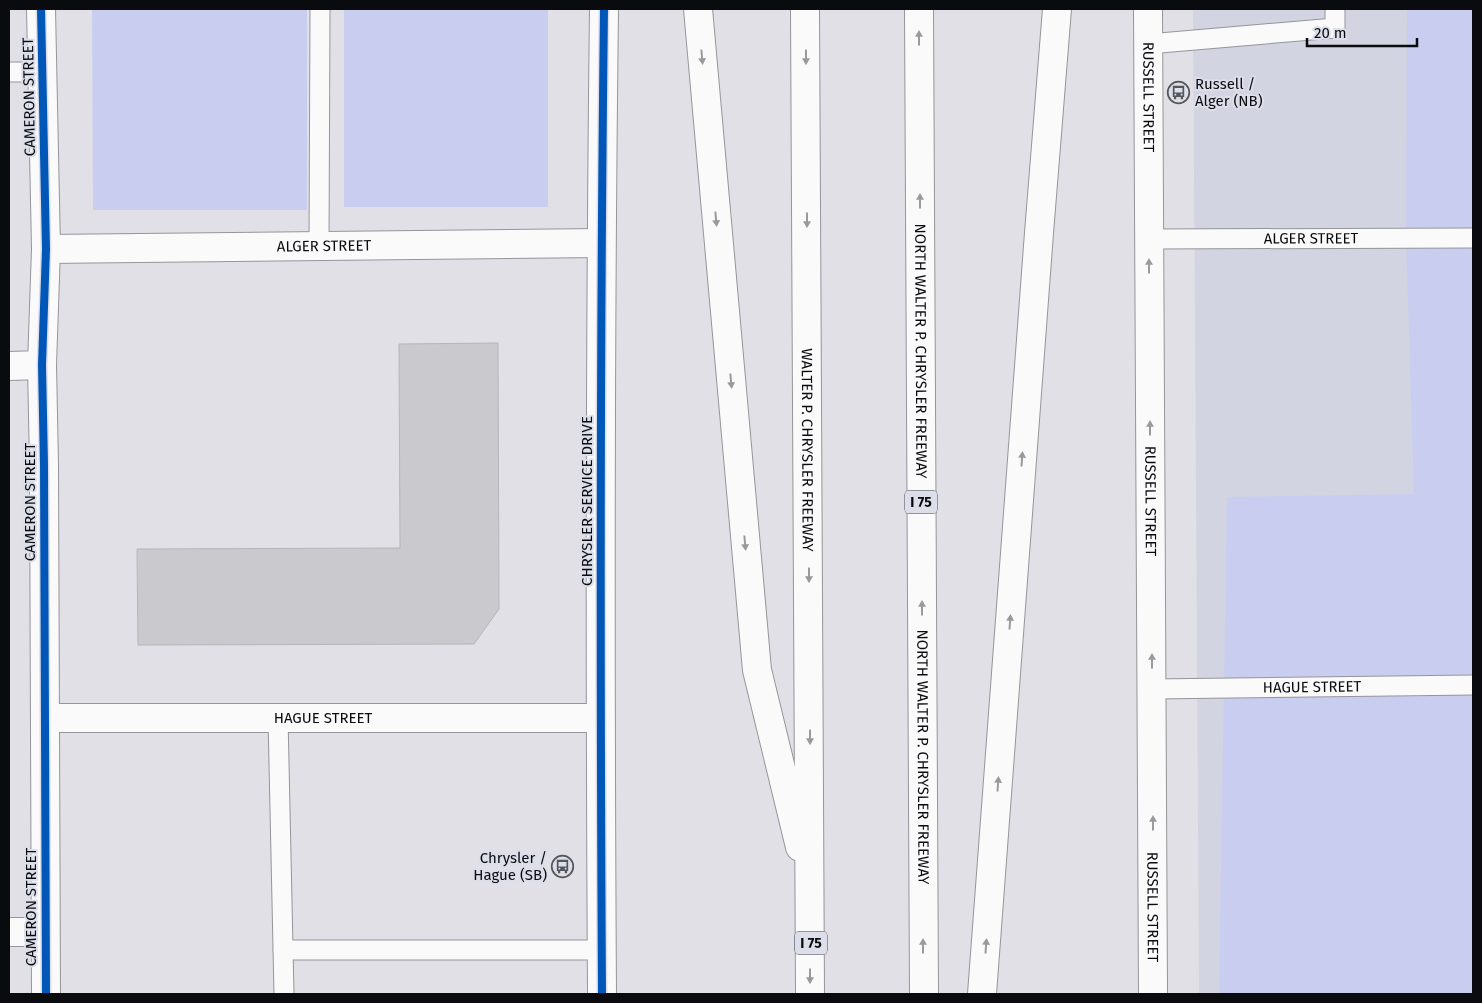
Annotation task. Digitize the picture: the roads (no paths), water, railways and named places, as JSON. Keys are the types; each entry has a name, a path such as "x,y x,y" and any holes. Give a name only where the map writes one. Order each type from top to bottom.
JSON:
{"main road":[{"name":"CAMERON STREET","path":"41,9 46,248 42,365 46,994"},
{"name":"CHRYSLER SERVICE DRIVE","path":"602,994 600,718 601,243 604,9"},
{"path":"698,9 757,670 811,892"},
{"name":"WALTER P. CHRYSLER FREEWAY","path":"806,9 811,892"},
{"name":"NORTH WALTER P. CHRYSLER FREEWAY","path":"919,9 924,994"},
{"path":"982,994 1057,9"},
{"name":"RUSSELL STREET","path":"1148,9 1153,994"},
{"name":"ALGER STREET","path":"46,248 601,243"},
{"path":"9,366 42,365"},
{"name":"HAGUE STREET","path":"45,718 600,718"},
{"name":"I 75","path":"810,994 811,892"},
{"path":"9,932 45,932"}],"lane":[{"path":"319,246 320,9"},
{"path":"1148,44 1335,28 1335,9"},
{"path":"9,72 42,72"},
{"name":"ALGER STREET","path":"1149,239 1473,238"},
{"name":"HAGUE STREET","path":"1152,689 1473,685"},
{"path":"278,717 284,994"},
{"path":"283,950 602,950"}],"place":[{"name":"Russell / Alger (NB)","path":"1179,93"},
{"name":"Chrysler / Hague (SB)","path":"563,867"}]}
